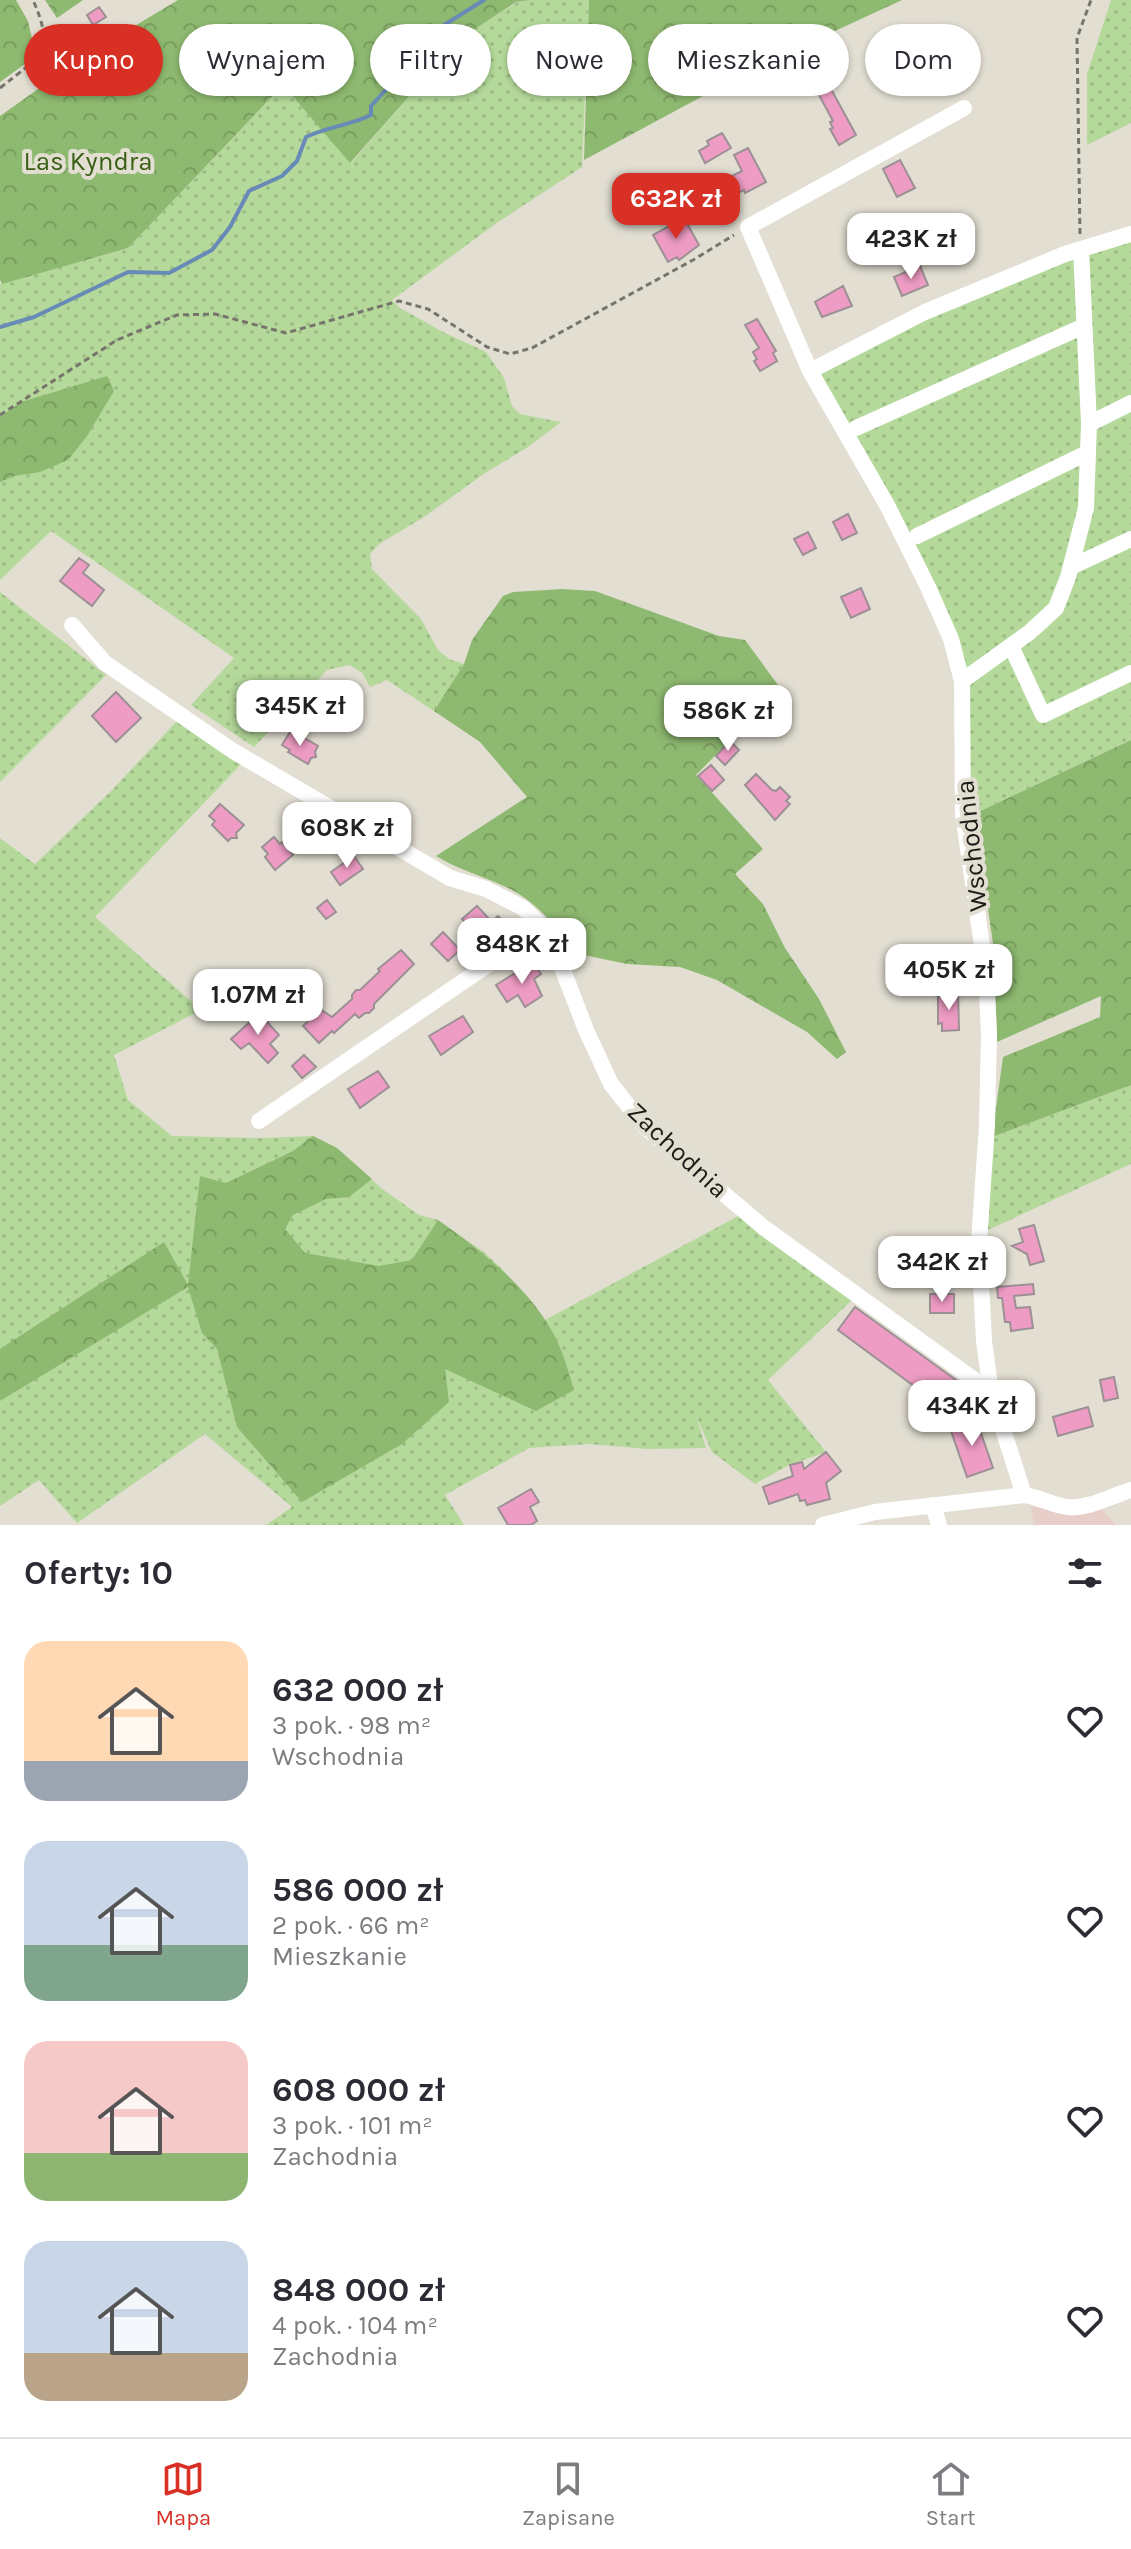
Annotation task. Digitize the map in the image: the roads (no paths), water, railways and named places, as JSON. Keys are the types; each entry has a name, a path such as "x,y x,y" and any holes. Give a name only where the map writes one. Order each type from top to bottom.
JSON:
{"street":[{"name":"Wschodnia","path":"964,108 748,227 810,371 887,505 928,587 951,639 962,681 963,814 986,973 989,1034 979,1242 984,1341 991,1392 1024,1495"},
{"path":"810,371 925,312 1081,249 1131,234"},
{"path":"962,681 1030,632 1056,608 1071,567 1086,508 1089,424 1081,249"},
{"path":"856,428 1084,326"},
{"path":"1089,424 1131,403"},
{"path":"917,536 1087,453"},
{"path":"1071,567 1131,539"},
{"name":"Zachodnia","path":"72,625 105,663 233,751 450,878 486,889 523,908 543,927 554,947 611,1084 645,1127 763,1227 991,1392"},
{"path":"1011,646 1043,715 1131,673"},
{"path":"259,1121 543,927"},
{"path":"827,1525 875,1512 1024,1495 1037,1496 1066,1507 1084,1506 1131,1490"},
{"path":"933,1505 939,1525"}],"waterway":[{"path":"0,327 34,317 128,272 169,273 212,250 230,227 249,191 282,176 297,161 306,137 371,115 371,106 393,82 394,73 420,27 441,27 484,0"}],"park label":[{"name":"Las Kyndra","path":"88,161"}]}
